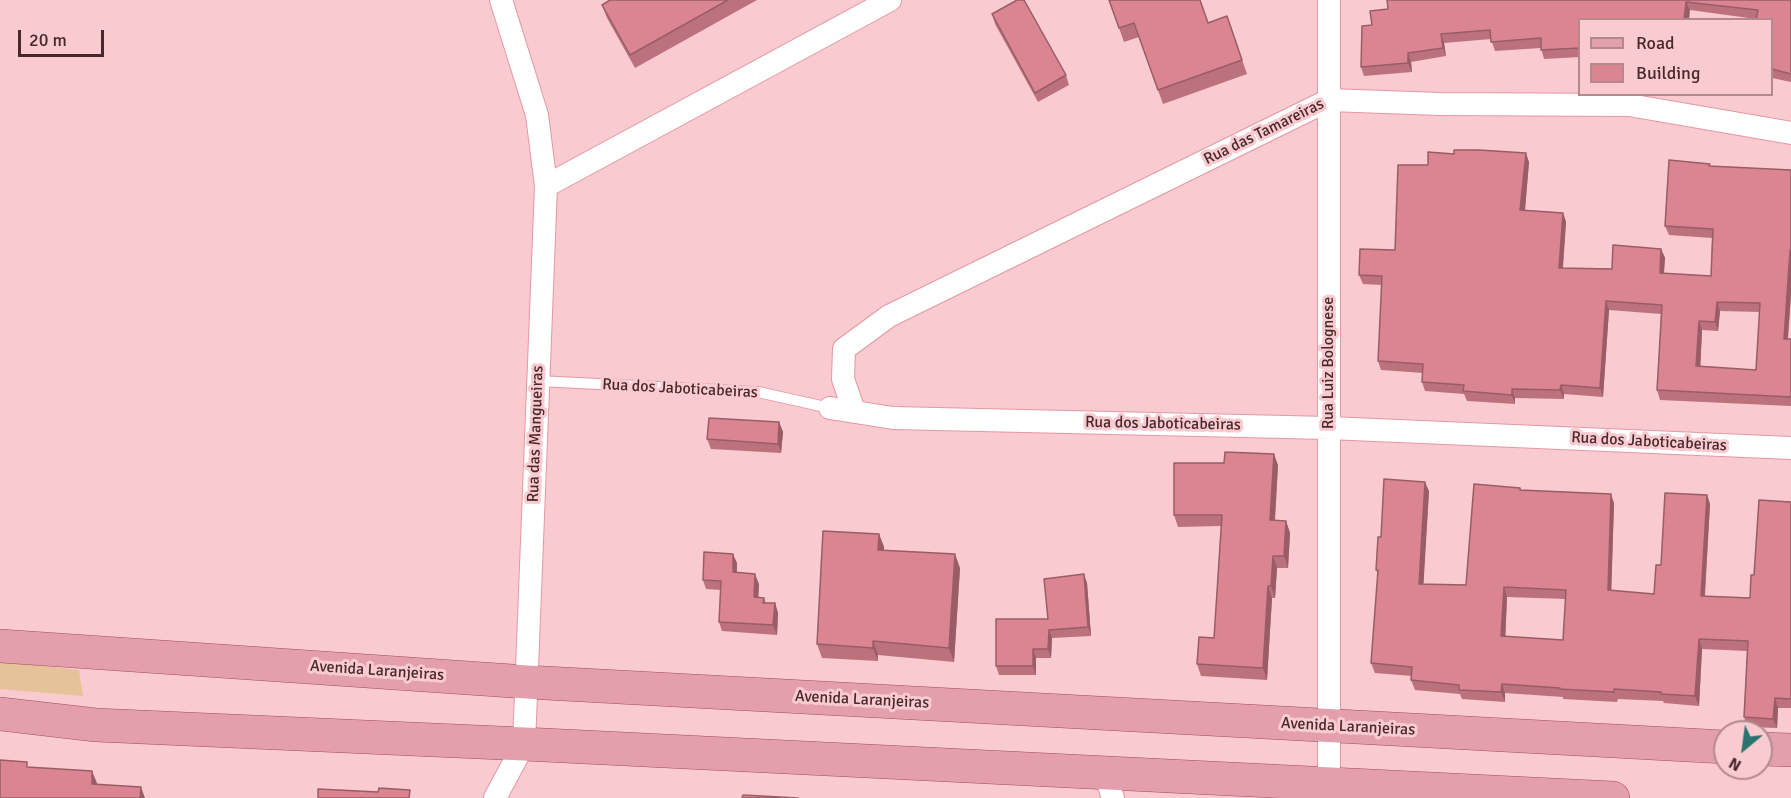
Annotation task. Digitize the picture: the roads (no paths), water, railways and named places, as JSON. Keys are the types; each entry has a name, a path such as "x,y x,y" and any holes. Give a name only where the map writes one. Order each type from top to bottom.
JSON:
{"main road":[{"name":"Avenida Laranjeiras","path":"0,646 527,682 1713,746"},
{"path":"0,714 96,725 524,744 1109,785 1613,798"},
{"path":"1773,749 1791,750"}],"street":[{"name":"Rua das Mangueiras","path":"501,0 537,115 546,186 524,744"},
{"path":"546,186 890,0"},
{"name":"Rua Luiz Bolognese","path":"1325,791 1329,726 1329,0"},
{"name":"Rua das Tamareiras","path":"854,411 843,379 844,349 889,316 1329,100 1440,104 1629,105 1791,133"},
{"name":"Rua dos Jaboticabeiras","path":"830,408 893,418 1329,428 1791,448"},
{"path":"495,798 524,744"}],"lane":[{"name":"Rua dos Jaboticabeiras","path":"538,381 758,392 830,408"}]}
